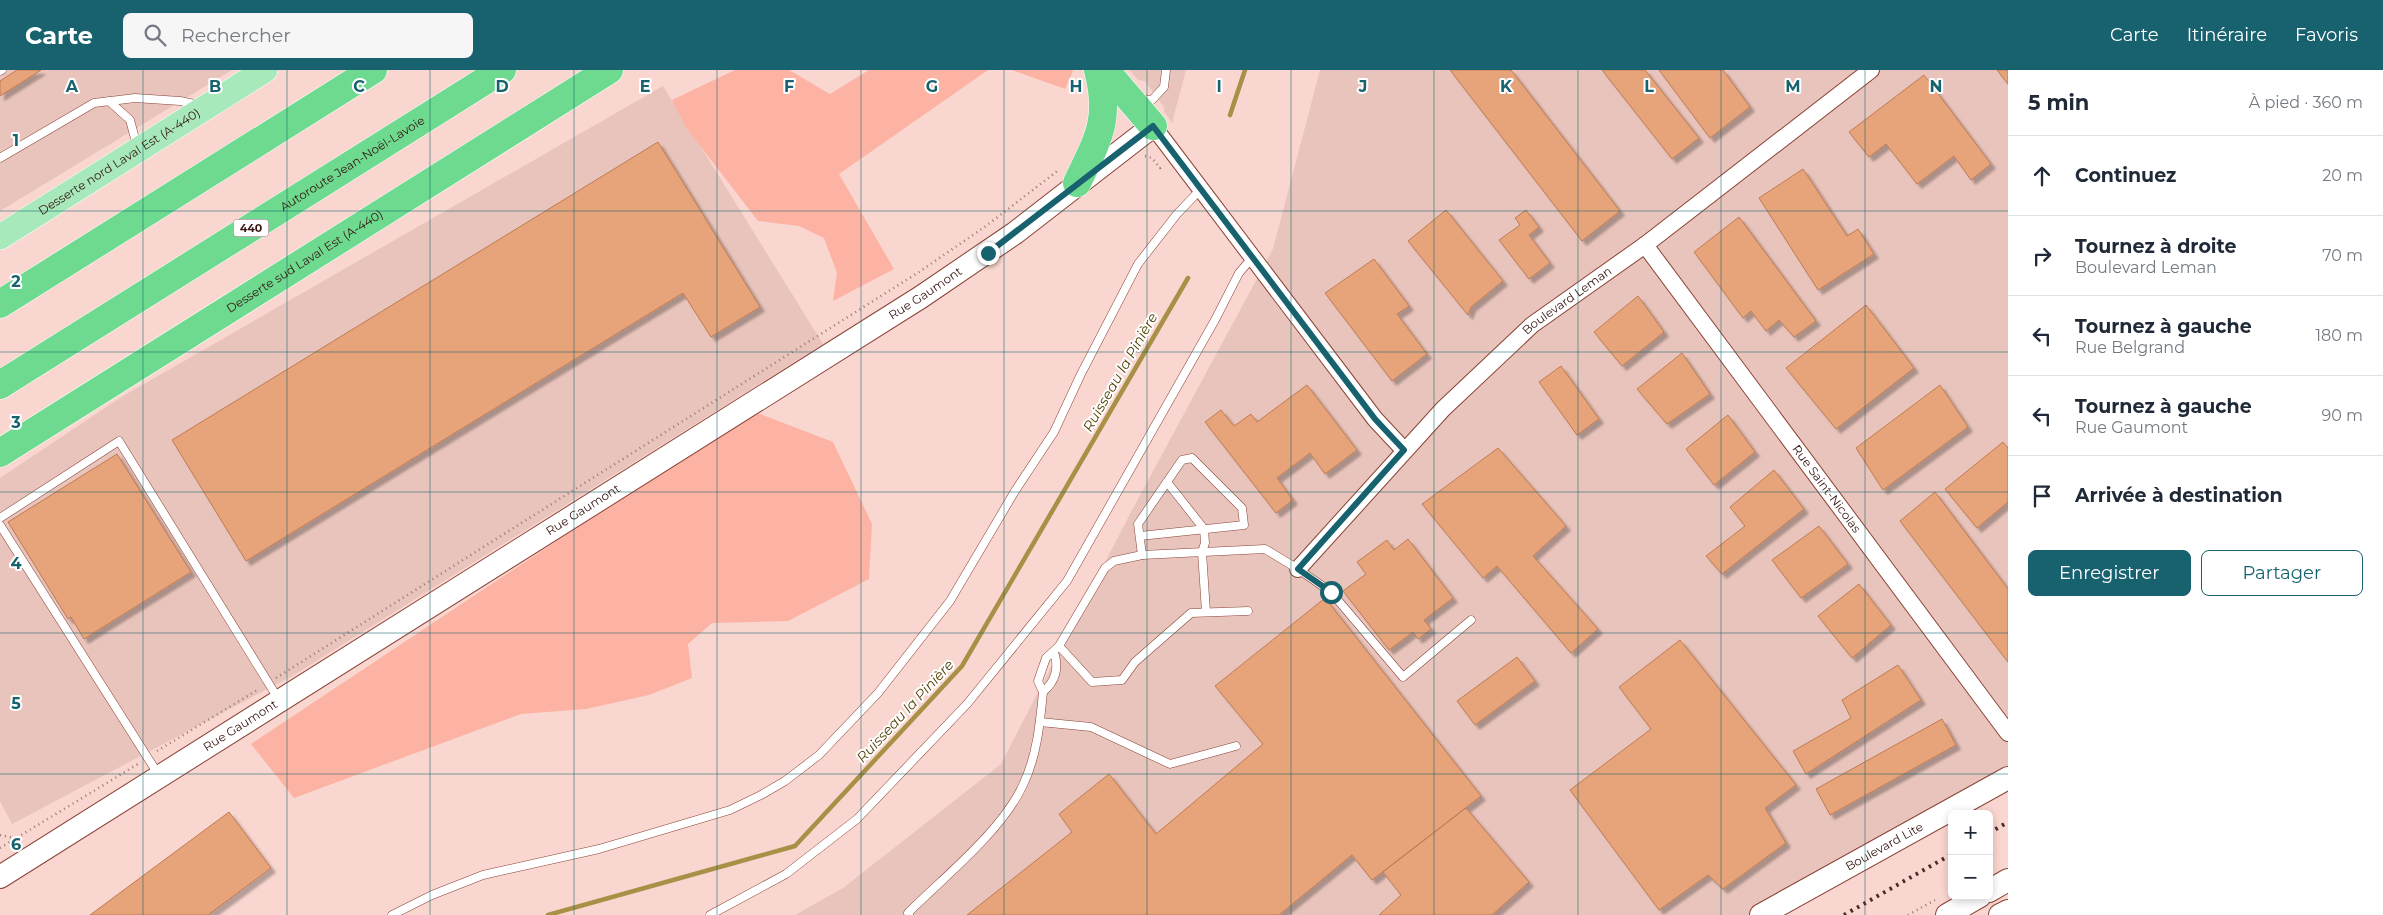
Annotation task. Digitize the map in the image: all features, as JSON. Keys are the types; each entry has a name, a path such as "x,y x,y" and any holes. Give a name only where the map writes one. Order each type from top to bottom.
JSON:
{"highway":[{"path":"0,304 373,70"},
{"name":"Autoroute Jean-Noël-Lavoie","path":"0,385 502,70"},
{"name":"Desserte sud Laval Est (A-440)","path":"0,453 609,70"},
{"path":"1070,175 1099,136 1104,117 1104,92 1098,70"},
{"path":"1106,70 1142,100 1153,126"}],"main road":[{"name":"Desserte nord Laval Est (A-440)","path":"0,237 265,70"}],"street":[{"name":"Boulevard Leman","path":"1298,569 1443,409 1532,326 1645,245 1871,70"},
{"name":"Rue Gaumont","path":"3,869 160,777 921,297 994,248 1070,175 1153,126"},
{"path":"1153,126 1375,419 1404,450"},
{"name":"Rue Saint-Nicolas","path":"1645,245 2008,733"},
{"name":"Boulevard Lite","path":"1761,915 2008,778"},
{"path":"1993,889 2008,880"},
{"path":"1942,907 1966,900"},
{"path":"2000,915 2008,911"}],"lane":[{"path":"1142,100 1164,86 1166,70"},
{"path":"0,158 89,106 109,101 135,98 180,101 206,107"},
{"path":"109,101 130,120 138,150"},
{"path":"392,915 432,895 483,875 599,849 730,810 785,781 819,755 878,693 950,601 1015,491 1054,432 1081,374 1138,264 1177,214 1201,189"},
{"path":"710,915 786,874 857,819 966,704 1067,581 1215,320 1239,273 1252,258"},
{"path":"0,518 119,441 280,702"},
{"path":"1140,536 1244,525 1242,508 1192,458 1182,460 1138,524 1142,555"},
{"path":"1167,482 1204,529 1205,543 1202,552 1206,612"},
{"path":"0,525 160,777"},
{"path":"907,914 1002,822 1023,785 1038,740 1043,692 1038,681 1046,658 1056,649 1105,568 1114,561 1142,555 1265,549 1331,592 1403,677 1471,620"},
{"path":"1056,649 1092,682 1122,680 1135,662 1191,613 1248,611"},
{"path":"1043,692 1052,684 1058,663 1056,649"},
{"path":"1040,722 1091,728 1170,764 1236,746"}],"path":[{"path":"1138,156 1152,158 1160,168"},
{"name":"Rue Gaumont","path":"278,676 1070,175"},
{"name":"Rue Gaumont","path":"155,753 264,686"},
{"path":"0,848 140,762"},
{"path":"0,835 17,838"},
{"path":"1908,915 1942,907"}],"shaded area":[{"path":"0,70 232,70 0,211"},
{"path":"735,70 789,70 830,94 869,70 988,70 839,174 894,269 833,301 837,273 824,238 799,226 758,221 687,129 672,100"},
{"path":"1012,70 1072,70 1073,71 1065,89"},
{"path":"1130,70 1186,70 1172,123 1164,111 1164,107 1145,81 1138,80"},
{"path":"1320,70 2008,70 2008,778 1761,915 795,915 843,888 1001,764 1131,512 1273,249"},
{"path":"663,86 823,344 294,675 12,824 0,801 0,478 123,396"},
{"path":"752,411 833,442 872,524 869,579 788,621 712,623 688,644 692,678 649,695 586,709 521,714 294,798 251,744"}],"building":[{"path":"17,70 41,70 0,96 0,81"},
{"path":"1450,70 1511,70 1620,211 1582,241"},
{"path":"1602,70 1645,70 1699,138 1672,159"},
{"path":"1659,70 1723,70 1750,107 1710,138"},
{"path":"1997,70 2008,70 2008,84"},
{"path":"1924,75 1991,164 1971,180 1954,156 1917,184 1886,144 1869,157 1849,132"},
{"path":"658,142 760,307 711,337 683,293 246,561 172,440"},
{"path":"1803,169 1847,236 1858,229 1874,254 1818,290 1759,198"},
{"path":"1446,210 1503,281 1471,307 1468,315 1408,241"},
{"path":"1526,210 1539,227 1529,235 1550,263 1529,279 1499,240 1520,225 1515,218"},
{"path":"1739,217 1816,321 1794,337 1779,320 1766,331 1751,311 1743,318 1694,252"},
{"path":"1374,259 1409,306 1397,314 1427,354 1392,381 1325,293"},
{"path":"1638,296 1664,332 1622,366 1594,332"},
{"path":"1866,305 1914,368 1836,429 1786,368"},
{"path":"1682,353 1710,394 1667,424 1637,389"},
{"path":"1561,366 1599,419 1577,435 1539,382"},
{"path":"1307,385 1357,450 1325,474 1310,453 1277,478 1293,500 1276,513 1205,422 1221,410 1234,426 1251,414 1257,422"},
{"path":"1940,385 1968,427 1883,490 1856,448"},
{"path":"1728,415 1755,452 1714,485 1686,449"},
{"path":"2003,442 2008,448 2008,502 1977,528 1945,489"},
{"path":"1498,448 1566,526 1533,556 1598,629 1571,653 1497,566 1483,578 1422,504"},
{"path":"117,454 191,572 84,639 71,617 68,619 8,522"},
{"path":"1774,470 1804,509 1722,574 1706,556 1745,526 1730,507"},
{"path":"1935,492 2008,589 2008,662 1900,521"},
{"path":"1819,526 1848,564 1801,598 1772,560"},
{"path":"1408,539 1453,598 1424,620 1431,629 1418,639 1413,632 1389,650 1343,591 1366,574 1357,562 1387,540 1394,550"},
{"path":"1859,584 1891,625 1852,658 1818,616"},
{"path":"1325,598 1481,796 1372,880 1352,855 1279,915 967,915 1072,832 1059,814 1109,774 1156,834 1263,744 1215,686"},
{"path":"1680,640 1796,785 1765,808 1786,843 1723,889 1708,875 1659,910 1570,790 1651,729 1619,687"},
{"path":"1517,657 1535,681 1475,725 1457,701"},
{"path":"1898,665 1921,700 1806,774 1793,751 1851,718 1842,700"},
{"path":"1942,719 1956,745 1830,815 1816,789"},
{"path":"1466,808 1529,882 1492,915 1379,915 1401,895 1383,872"},
{"path":"229,812 271,868 208,915 90,915"}],"waterway":[{"name":"Ruisseau la Pinière","path":"1230,115 1245,70"},
{"name":"Ruisseau la Pinière","path":"548,915 795,846 962,666 1188,278"}],"railway":[{"path":"1993,831 2008,822"},
{"path":"1844,915 1950,855"}],"route":[{"path":"988,253 1153,126 1375,419 1404,450 1298,569 1331,592"}]}
